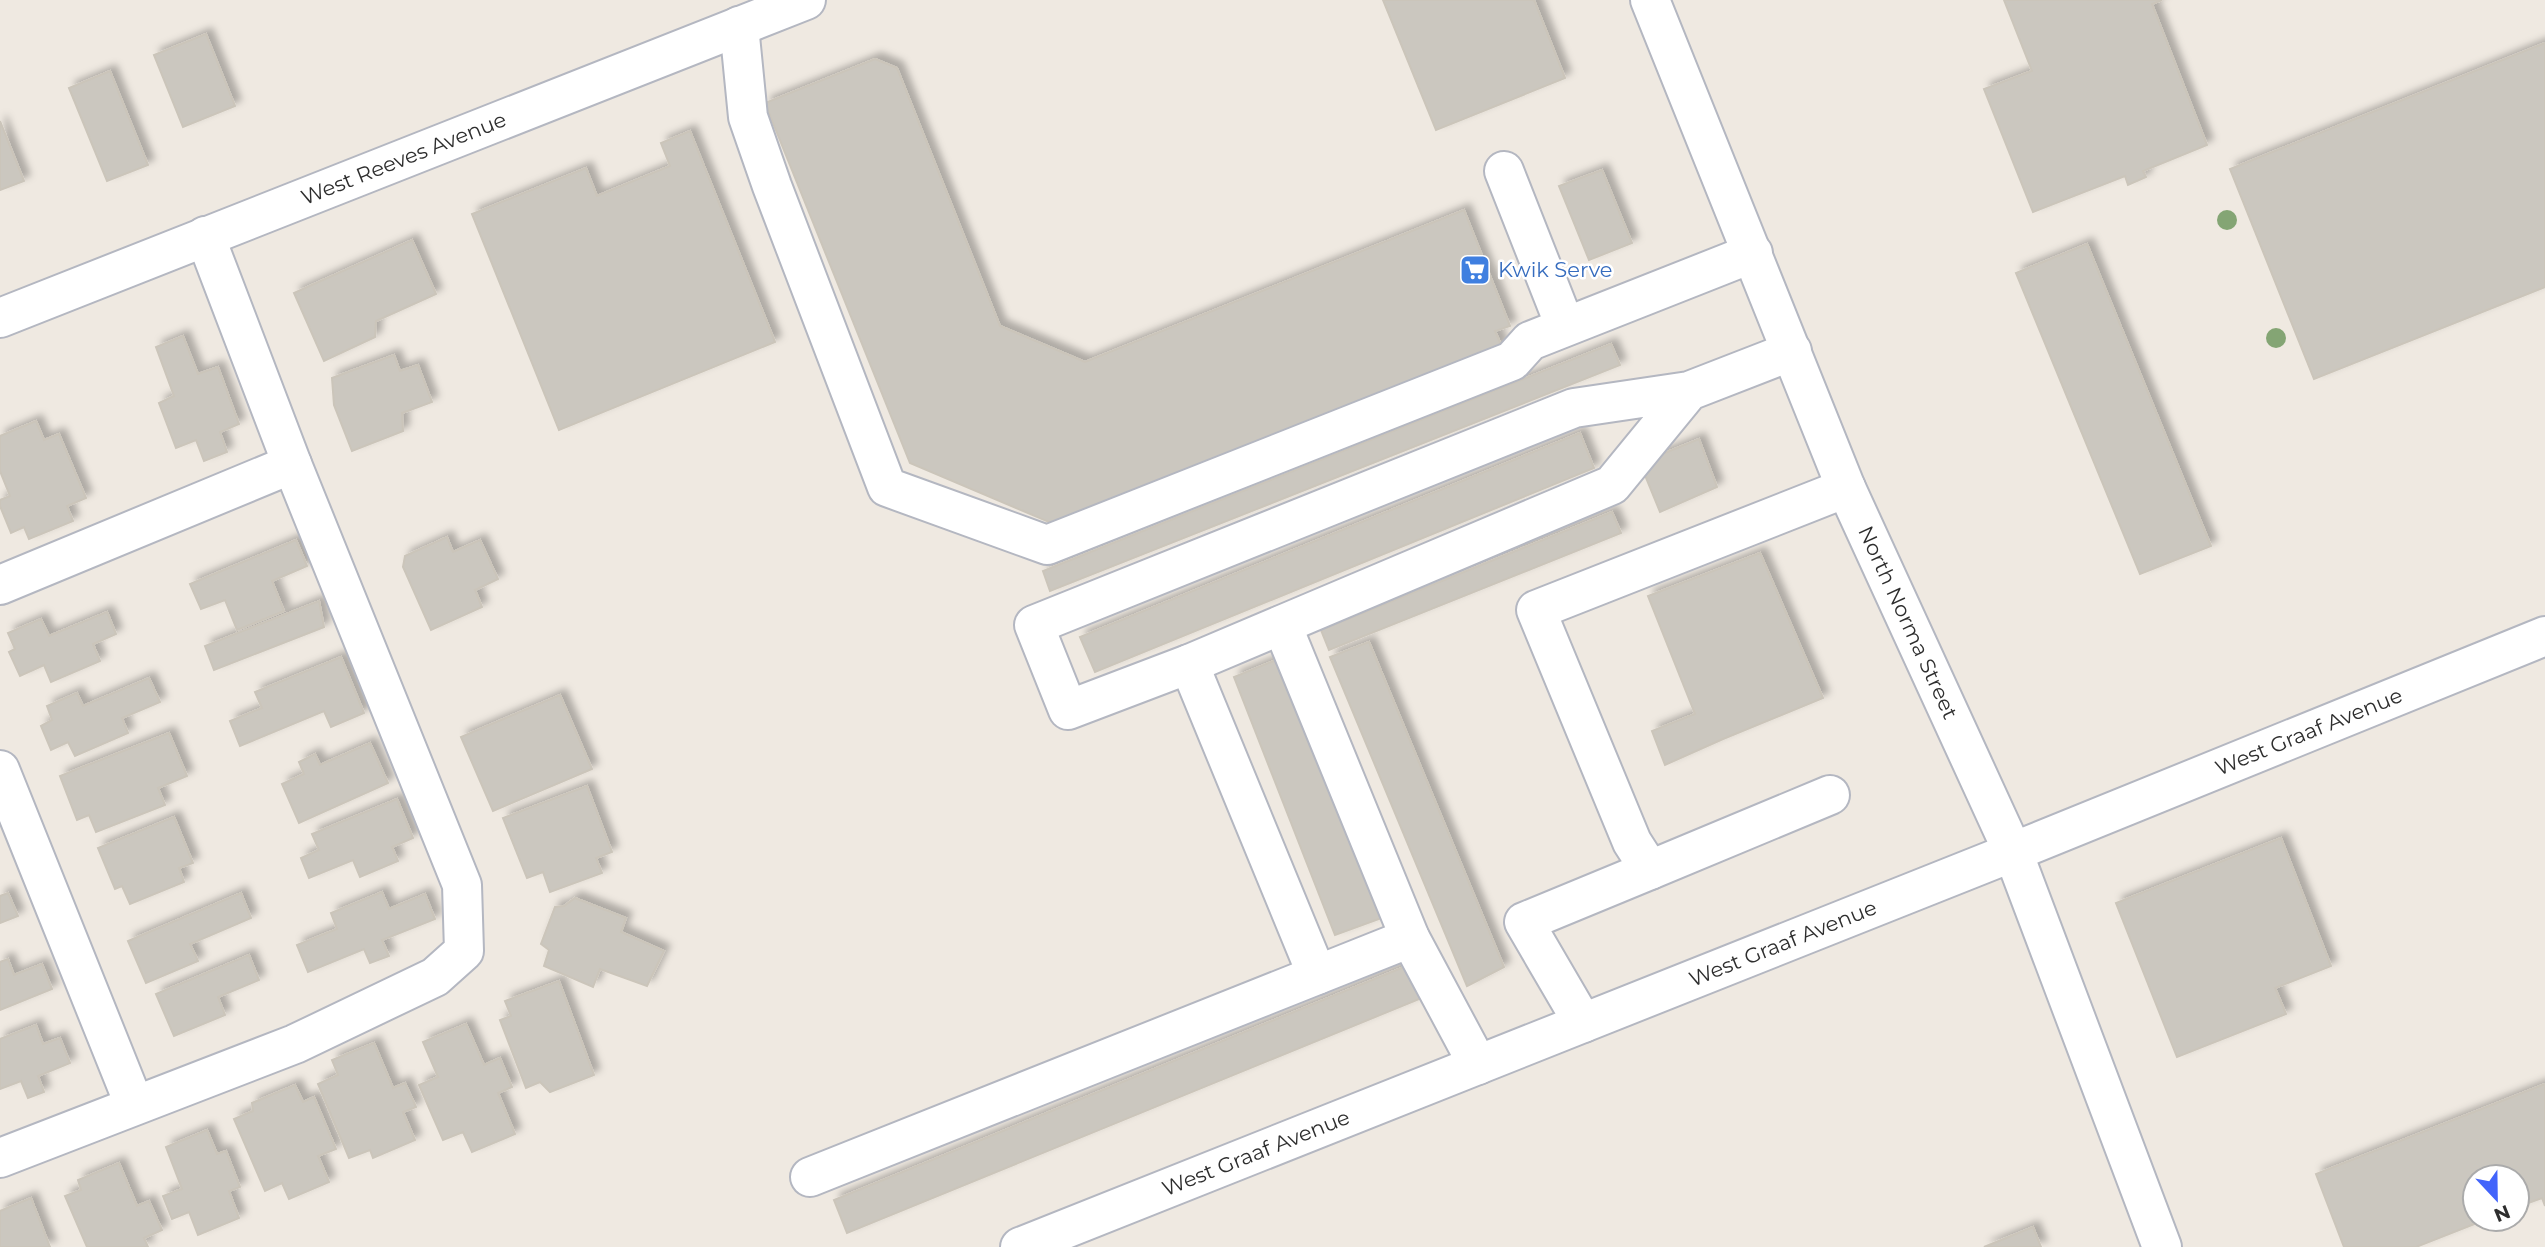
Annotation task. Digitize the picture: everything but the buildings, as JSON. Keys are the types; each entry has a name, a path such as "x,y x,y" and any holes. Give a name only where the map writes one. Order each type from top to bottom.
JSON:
{"street":[{"name":"West Reeves Avenue","path":"0,318 806,0"},
{"name":"North Norma Street","path":"1650,0 1846,488 2013,852 2162,1247"},
{"path":"739,26 748,117 887,487 1047,545 1513,360 1530,341 1753,253"},
{"path":"1504,171 1564,326"},
{"path":"0,1158 295,1044 435,977 464,951 462,885 292,464 205,236"},
{"path":"1689,391 1612,485 1189,664 1068,710 1034,625 1574,408 1689,391 1792,351"},
{"path":"0,585 292,464"},
{"path":"1650,870 1632,842 1536,610 1846,488"},
{"path":"1282,625 1410,939 1478,1065"},
{"name":"West Graaf Avenue","path":"1020,1247 2013,852 2545,636"},
{"path":"1189,664 1317,975"},
{"path":"0,770 134,1104"},
{"path":"1583,1023 1524,922 1830,795"},
{"path":"810,1177 1410,939"}],"place":[{"name":"Kwik Serve","path":"1475,270"}]}
